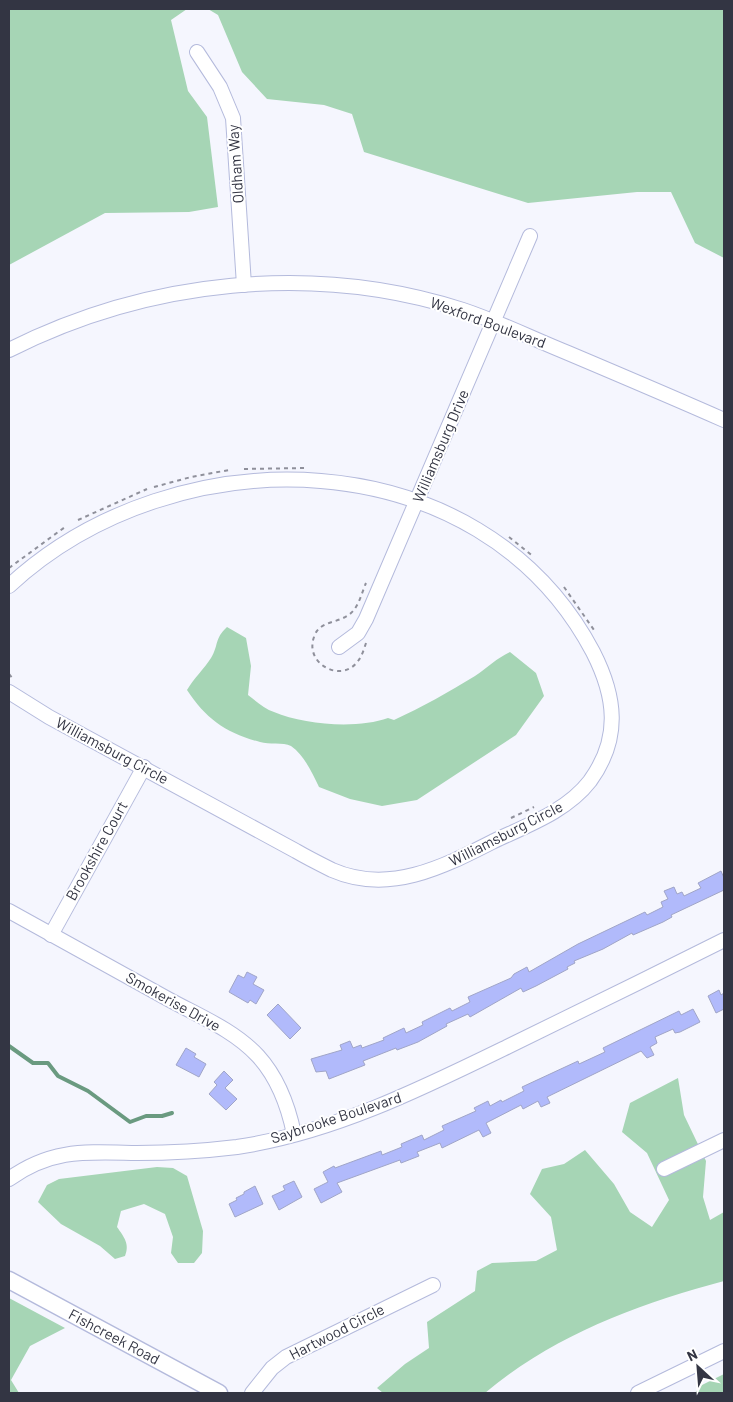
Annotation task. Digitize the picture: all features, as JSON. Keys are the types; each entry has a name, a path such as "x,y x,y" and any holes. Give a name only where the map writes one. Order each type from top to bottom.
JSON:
{"main road":[{"name":"Fishcreek Road","path":"9,1280 219,1393"}],"street":[{"name":"Oldham Way","path":"197,52 220,87 232,118 244,285"},
{"name":"Williamsburg Drive","path":"339,647 358,633 366,619 530,236"},
{"name":"Wexford Boulevard","path":"9,350 63,325 132,303 191,290 244,285 300,284 375,290 423,299 464,310 724,420"},
{"name":"Williamsburg Circle","path":"9,586 38,562 82,533 144,504 198,488 264,480 306,479 351,485 417,501 475,528 498,542 534,572 550,589 580,628 603,672 612,703 609,741 601,764 572,800 550,814 430,872 402,878 370,880 333,870 49,717 13,687"},
{"name":"Brookshire Court","path":"51,935 144,767"},
{"name":"Smokerise Drive","path":"9,911 193,1012 245,1044 258,1056 275,1079 286,1104 294,1134"},
{"name":"Saybrooke Boulevard","path":"9,1179 34,1164 73,1152 193,1152 253,1144 294,1134 361,1113 410,1093 724,940"},
{"path":"664,1169 724,1140"},
{"name":"Hartwood Circle","path":"252,1393 272,1368 286,1357 433,1285"},
{"path":"638,1393 724,1350"}],"path":[{"path":"508,536 535,558"},
{"path":"366,582 352,612 327,623 316,631 312,645 313,654 324,667 330,670 345,670 359,660 370,636"},
{"path":"560,583 597,635"},
{"path":"9,674 13,687"},
{"path":"506,820 542,803"}],"green space":[{"path":"9,9 187,9 171,20 188,91 207,117 218,207 189,212 105,213 9,265"},
{"path":"208,9 724,9 724,258 695,243 671,192 637,192 528,203 364,152 352,114 324,105 267,99 242,72 218,15"},
{"path":"227,627 246,638 251,666 248,695 271,711 300,720 315,723 362,724 388,718 394,720 455,688 510,652 536,673 544,696 516,735 417,800 382,806 350,799 319,787 304,760 291,746 264,743 237,734 209,717 194,700 187,690 211,658 220,635"},
{"path":"678,1078 684,1115 706,1161 703,1197 710,1220 724,1212 724,1281 629,1311 568,1338 539,1354 485,1393 383,1393 377,1388 405,1364 429,1348 427,1322 475,1291 477,1271 492,1263 536,1261 557,1250 551,1217 530,1194 542,1169 564,1164 585,1150 614,1184 630,1212 652,1227 669,1200 647,1153 622,1132 630,1103"},
{"path":"157,1167 173,1168 187,1176 203,1231 202,1253 194,1263 178,1263 171,1253 173,1237 165,1214 144,1204 121,1211 117,1227 126,1241 127,1248 125,1256 115,1259 100,1246 61,1224 38,1202 47,1185 59,1179"},
{"path":"9,1298 65,1328 30,1346 11,1380 19,1393 9,1393"},
{"path":"724,1374 724,1393 695,1393 700,1386"}],"building":[{"path":"721,871 724,878 724,890 671,915 672,917 663,922 633,935 632,933 603,949 574,961 575,963 567,967 568,969 536,986 523,992 521,988 470,1017 468,1014 446,1024 447,1026 418,1042 397,1050 396,1048 363,1061 365,1065 329,1079 326,1071 316,1072 311,1059 342,1050 340,1045 350,1041 353,1048 361,1045 362,1048 384,1040 383,1038 404,1028 406,1033 423,1025 422,1022 450,1008 452,1011 470,1002 468,997 511,978 514,974 527,967 529,972 578,944 645,912 647,915 663,907 661,902 668,899 664,891 674,887 677,894 682,892 684,896 701,888 698,883"},
{"path":"247,972 257,977 253,984 264,990 256,1004 250,1000 248,1003 229,992 238,975 244,978"},
{"path":"719,990 721,995 724,993 724,1009 716,1013 708,996"},
{"path":"278,1004 301,1028 290,1039 267,1015"},
{"path":"693,1009 700,1022 680,1032 675,1033 673,1029 655,1037 657,1043 650,1047 654,1055 647,1058 641,1051 547,1097 550,1103 541,1107 538,1101 523,1109 521,1105 486,1123 491,1133 483,1137 479,1130 442,1148 440,1143 417,1152 419,1156 401,1163 400,1160 337,1183 342,1192 321,1203 314,1189 328,1182 323,1172 334,1166 335,1168 381,1151 382,1155 402,1147 401,1144 422,1135 424,1140 444,1130 442,1126 476,1111 474,1108 488,1101 490,1106 501,1100 502,1102 524,1091 522,1087 578,1061 579,1064 605,1052 603,1048 679,1011 681,1015"},
{"path":"186,1048 196,1054 194,1057 206,1064 199,1077 176,1065"},
{"path":"224,1071 233,1080 225,1088 237,1099 226,1110 209,1094 217,1085 214,1082"},
{"path":"294,1181 302,1197 279,1210 272,1196 285,1190 283,1186"},
{"path":"255,1186 263,1204 235,1217 229,1204"}],"waterway":[{"path":"9,1046 33,1063 48,1063 58,1076 88,1091 130,1122 146,1116 162,1116 172,1113"}]}
